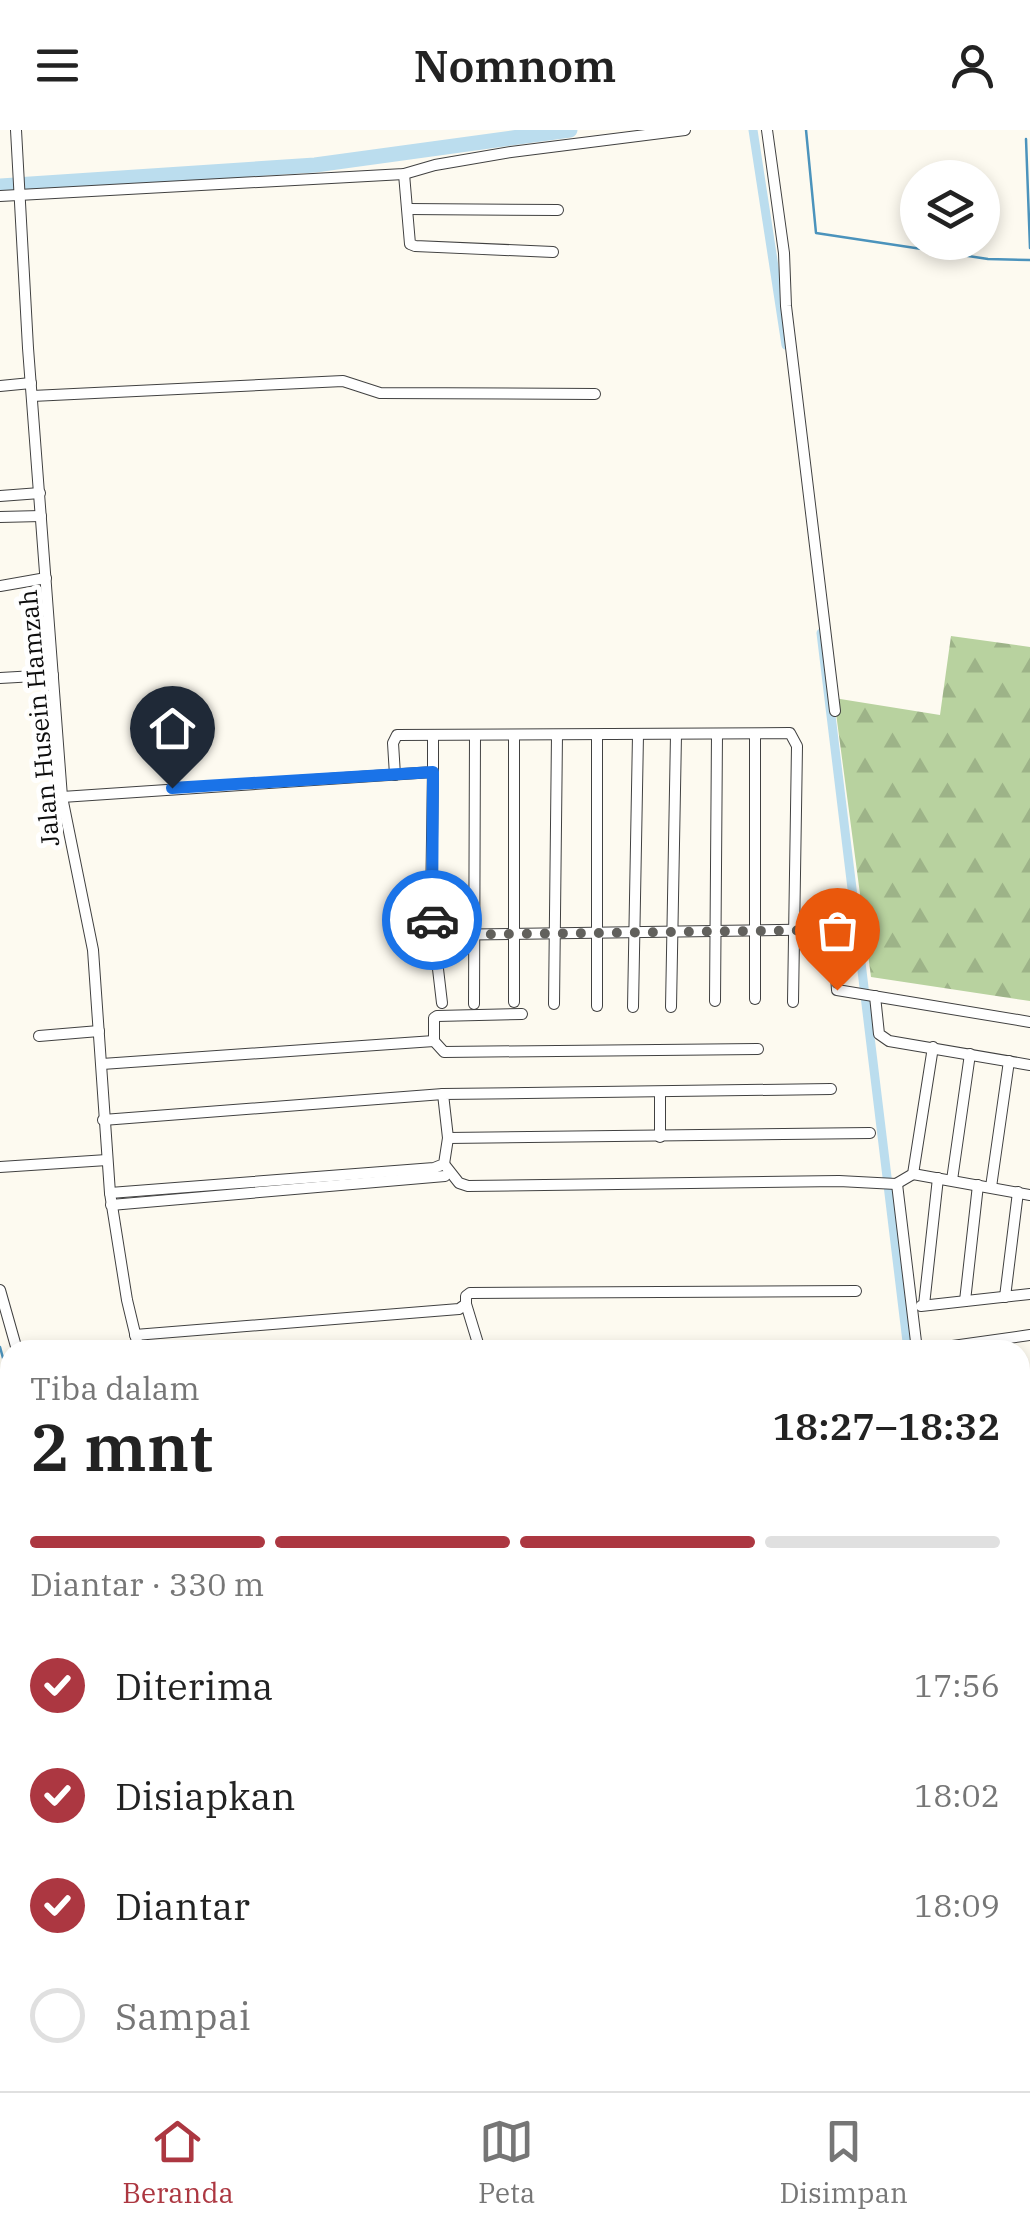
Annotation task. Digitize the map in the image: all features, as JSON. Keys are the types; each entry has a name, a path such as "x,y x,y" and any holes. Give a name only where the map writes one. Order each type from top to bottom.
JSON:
{"street":[{"name":"Jalan Husein Hamzah","path":"16,130 62,796 93,950 110,1198 136,1340"},
{"path":"0,196 404,174 435,164 511,152 685,130"},
{"path":"767,130 835,711"},
{"path":"404,174 410,244 553,252"},
{"path":"408,209 558,210"},
{"path":"32,396 343,381 380,393 595,394"},
{"path":"0,386 31,383"},
{"path":"0,496 40,493"},
{"path":"0,517 41,516"},
{"path":"0,586 46,578"},
{"path":"0,678 52,675"},
{"path":"715,1001 718,734"},
{"path":"755,734 755,1000"},
{"path":"395,775 394,738 790,734 796,740 794,1002"},
{"path":"514,735 514,1002"},
{"path":"554,1004 557,735"},
{"path":"597,1006 598,735"},
{"path":"633,1006 638,735"},
{"path":"671,1007 676,735"},
{"path":"433,736 434,935 442,1003"},
{"path":"474,1004 475,736"},
{"path":"62,796 433,772"},
{"path":"412,935 838,929 834,984 837,990 1030,1022"},
{"path":"868,995 879,1034 889,1041 1030,1065"},
{"path":"522,1014 437,1016 434,1040 444,1052 758,1048"},
{"path":"39,1036 99,1030"},
{"path":"102,1064 434,1040"},
{"path":"913,1174 933,1047"},
{"path":"952,1180 970,1054"},
{"path":"991,1188 1010,1061"},
{"path":"102,1120 444,1094 831,1089"},
{"path":"660,1092 660,1136"},
{"path":"444,1094 448,1138 444,1170"},
{"path":"448,1138 870,1132"},
{"path":"0,1167 107,1160"},
{"path":"110,1198 444,1170"},
{"path":"444,1170 458,1183 468,1186 839,1181 896,1184 913,1174 1024,1193 1005,1296"},
{"path":"924,1305 938,1178"},
{"path":"896,1184 910,1308 918,1340"},
{"path":"965,1301 978,1185"},
{"path":"0,1290 13,1340"},
{"path":"477,1340 466,1304 470,1293 856,1291"},
{"path":"910,1308 1030,1294"},
{"path":"135,1334 459,1309 466,1304"},
{"path":"1000,1340 1030,1335"}],"green space":[{"path":"951,636 1030,647 1030,1001 871,977 834,698 940,715"}],"waterway":[{"path":"0,186 315,165 570,130"},
{"path":"753,130 786,345"},
{"path":"806,130 816,233 988,259 1030,260"},
{"path":"1026,139 1030,248"},
{"path":"821,633 907,1340"}],"way so far":[{"path":"432,920 434,935 474,936 833,930 837,990"}],"route":[{"path":"172,788 433,772 432,920"}]}
